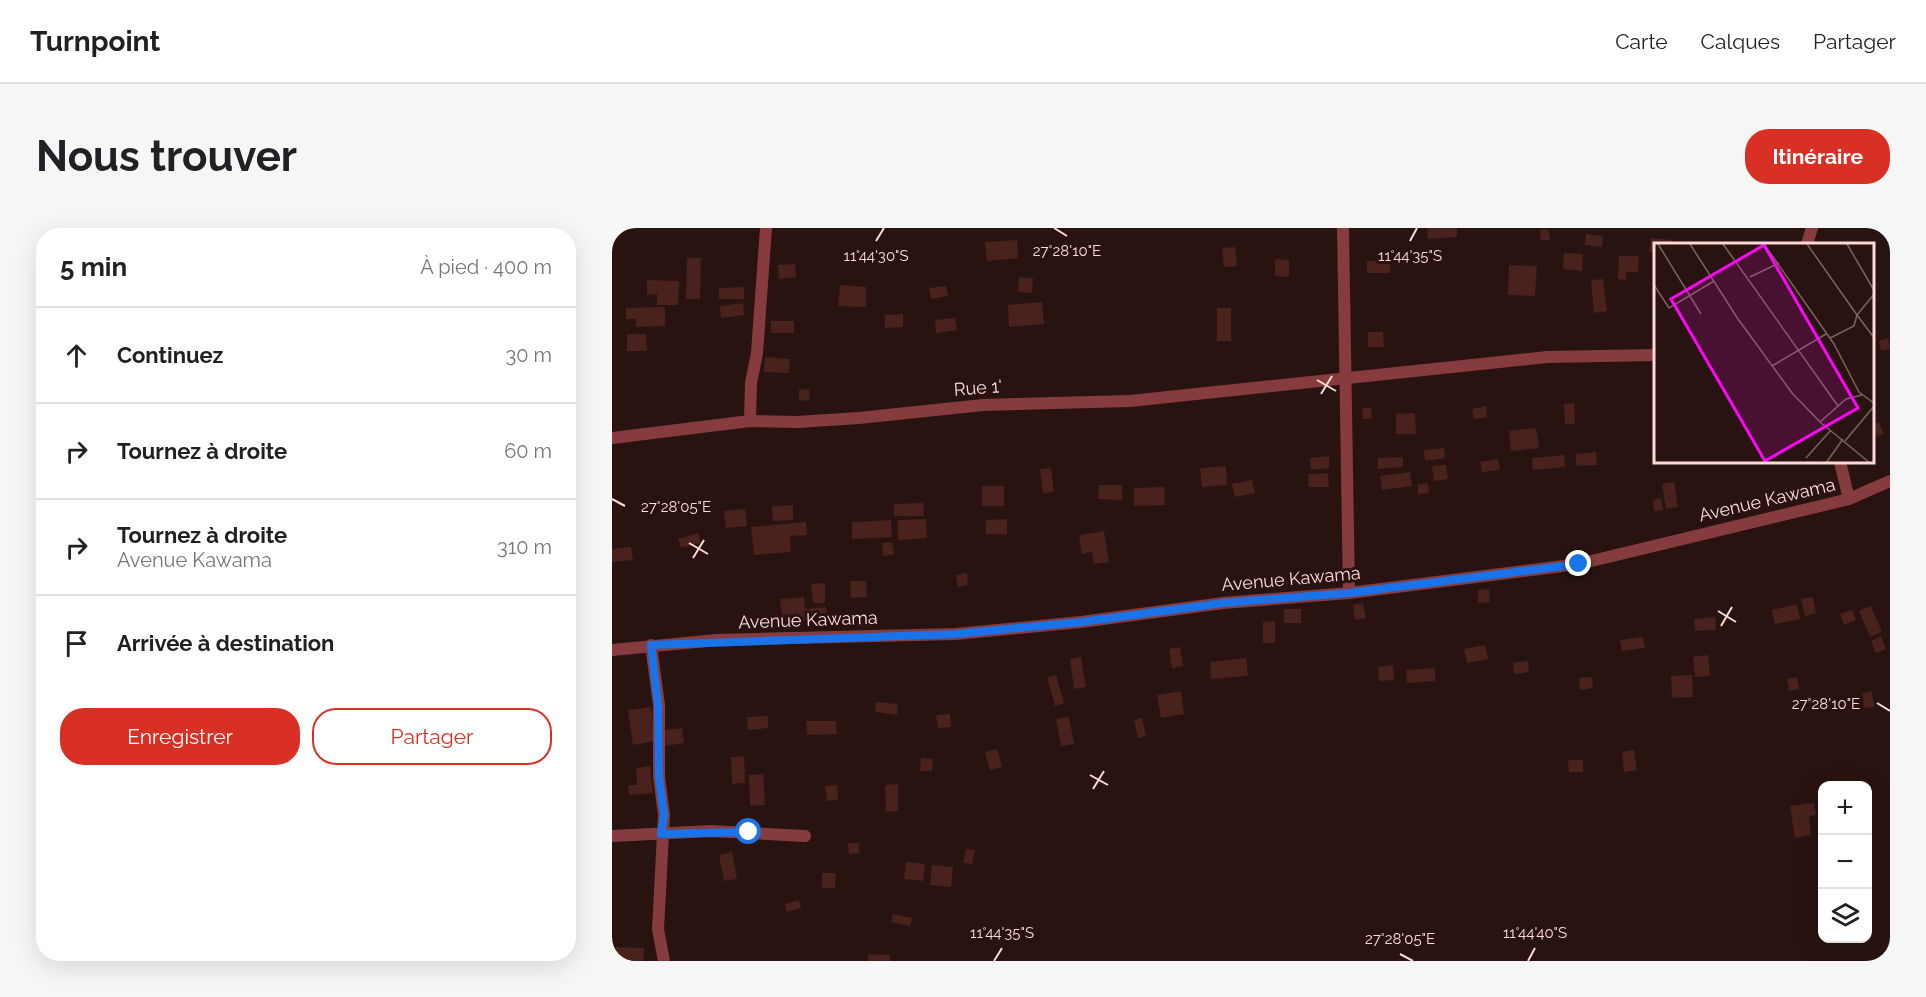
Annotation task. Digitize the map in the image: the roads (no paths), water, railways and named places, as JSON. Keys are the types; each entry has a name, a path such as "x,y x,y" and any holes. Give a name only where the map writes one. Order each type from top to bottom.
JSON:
{"street":[{"path":"750,421 751,383 757,353 766,228"},
{"path":"1343,228 1349,593"},
{"path":"1807,243 1812,228"},
{"name":"Rue 1'","path":"612,438 750,421 797,422 859,418 983,405 1130,401 1547,357 1654,355"},
{"path":"1840,464 1849,499"},
{"name":"Avenue Kawama","path":"612,650 651,645 956,634 1081,622 1223,603 1349,593 1579,564 1849,499 1890,481"},
{"path":"651,645 658,705 659,777 664,815 661,834 658,929 664,961"},
{"path":"612,836 749,832 805,836"}]}
